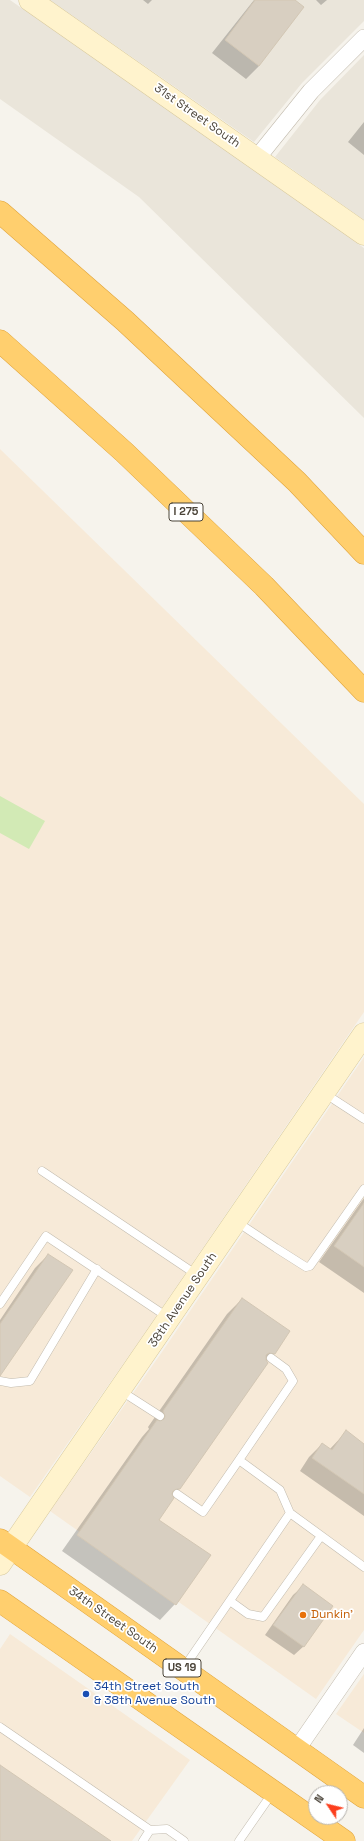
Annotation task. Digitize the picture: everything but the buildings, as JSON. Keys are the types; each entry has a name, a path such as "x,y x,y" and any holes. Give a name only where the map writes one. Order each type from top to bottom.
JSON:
{"highway":[{"path":"0,212 125,321 285,471 364,553"},
{"name":"I 275","path":"0,342 124,452 264,586 364,691"},
{"name":"34th Street South","path":"4,1551 183,1669 364,1796"},
{"path":"0,1601 344,1841"}],"street":[{"name":"31st Street South","path":"30,0 258,158 364,234"},
{"path":"258,158 311,91 364,38"},
{"name":"38th Avenue South","path":"4,1551 120,1390 364,1034"},
{"path":"297,1749 364,1652"}],"lane":[{"path":"324,1093 364,1119"},
{"path":"42,1171 199,1276"},
{"path":"236,1221 306,1267 310,1266 364,1189"},
{"path":"0,1304 46,1236 170,1318"},
{"path":"0,1381 30,1381 97,1269"},
{"path":"177,1494 203,1512 239,1460 293,1381 286,1369 271,1358"},
{"path":"120,1390 160,1416"},
{"path":"239,1460 280,1490 290,1513 364,1567"},
{"path":"183,1669 290,1513"},
{"path":"230,1601 248,1614 263,1617 320,1536"},
{"path":"0,1727 150,1830 167,1829 184,1841"},
{"path":"239,1841 274,1791"},
{"path":"143,1841 150,1830"}],"shaded area":[{"path":"0,0 10,0 364,248 364,418 139,197 0,99"},
{"path":"50,0 364,0 364,21 302,83 254,142"},
{"path":"364,55 364,220 275,157 320,100"},
{"path":"0,449 364,804 364,1012 135,1347 30,1497 0,1476"},
{"path":"364,1057 364,1630 316,1699 50,1511 162,1352"},
{"path":"10,1634 190,1760 132,1841 0,1841 0,1649"},
{"path":"364,1674 364,1733 336,1714"}],"green space":[{"path":"0,796 45,821 29,849 0,833"}],"place":[{"name":"Dunkin'","path":"303,1615"},
{"name":"34th Street South & 38th Avenue South","path":"86,1694"}]}
